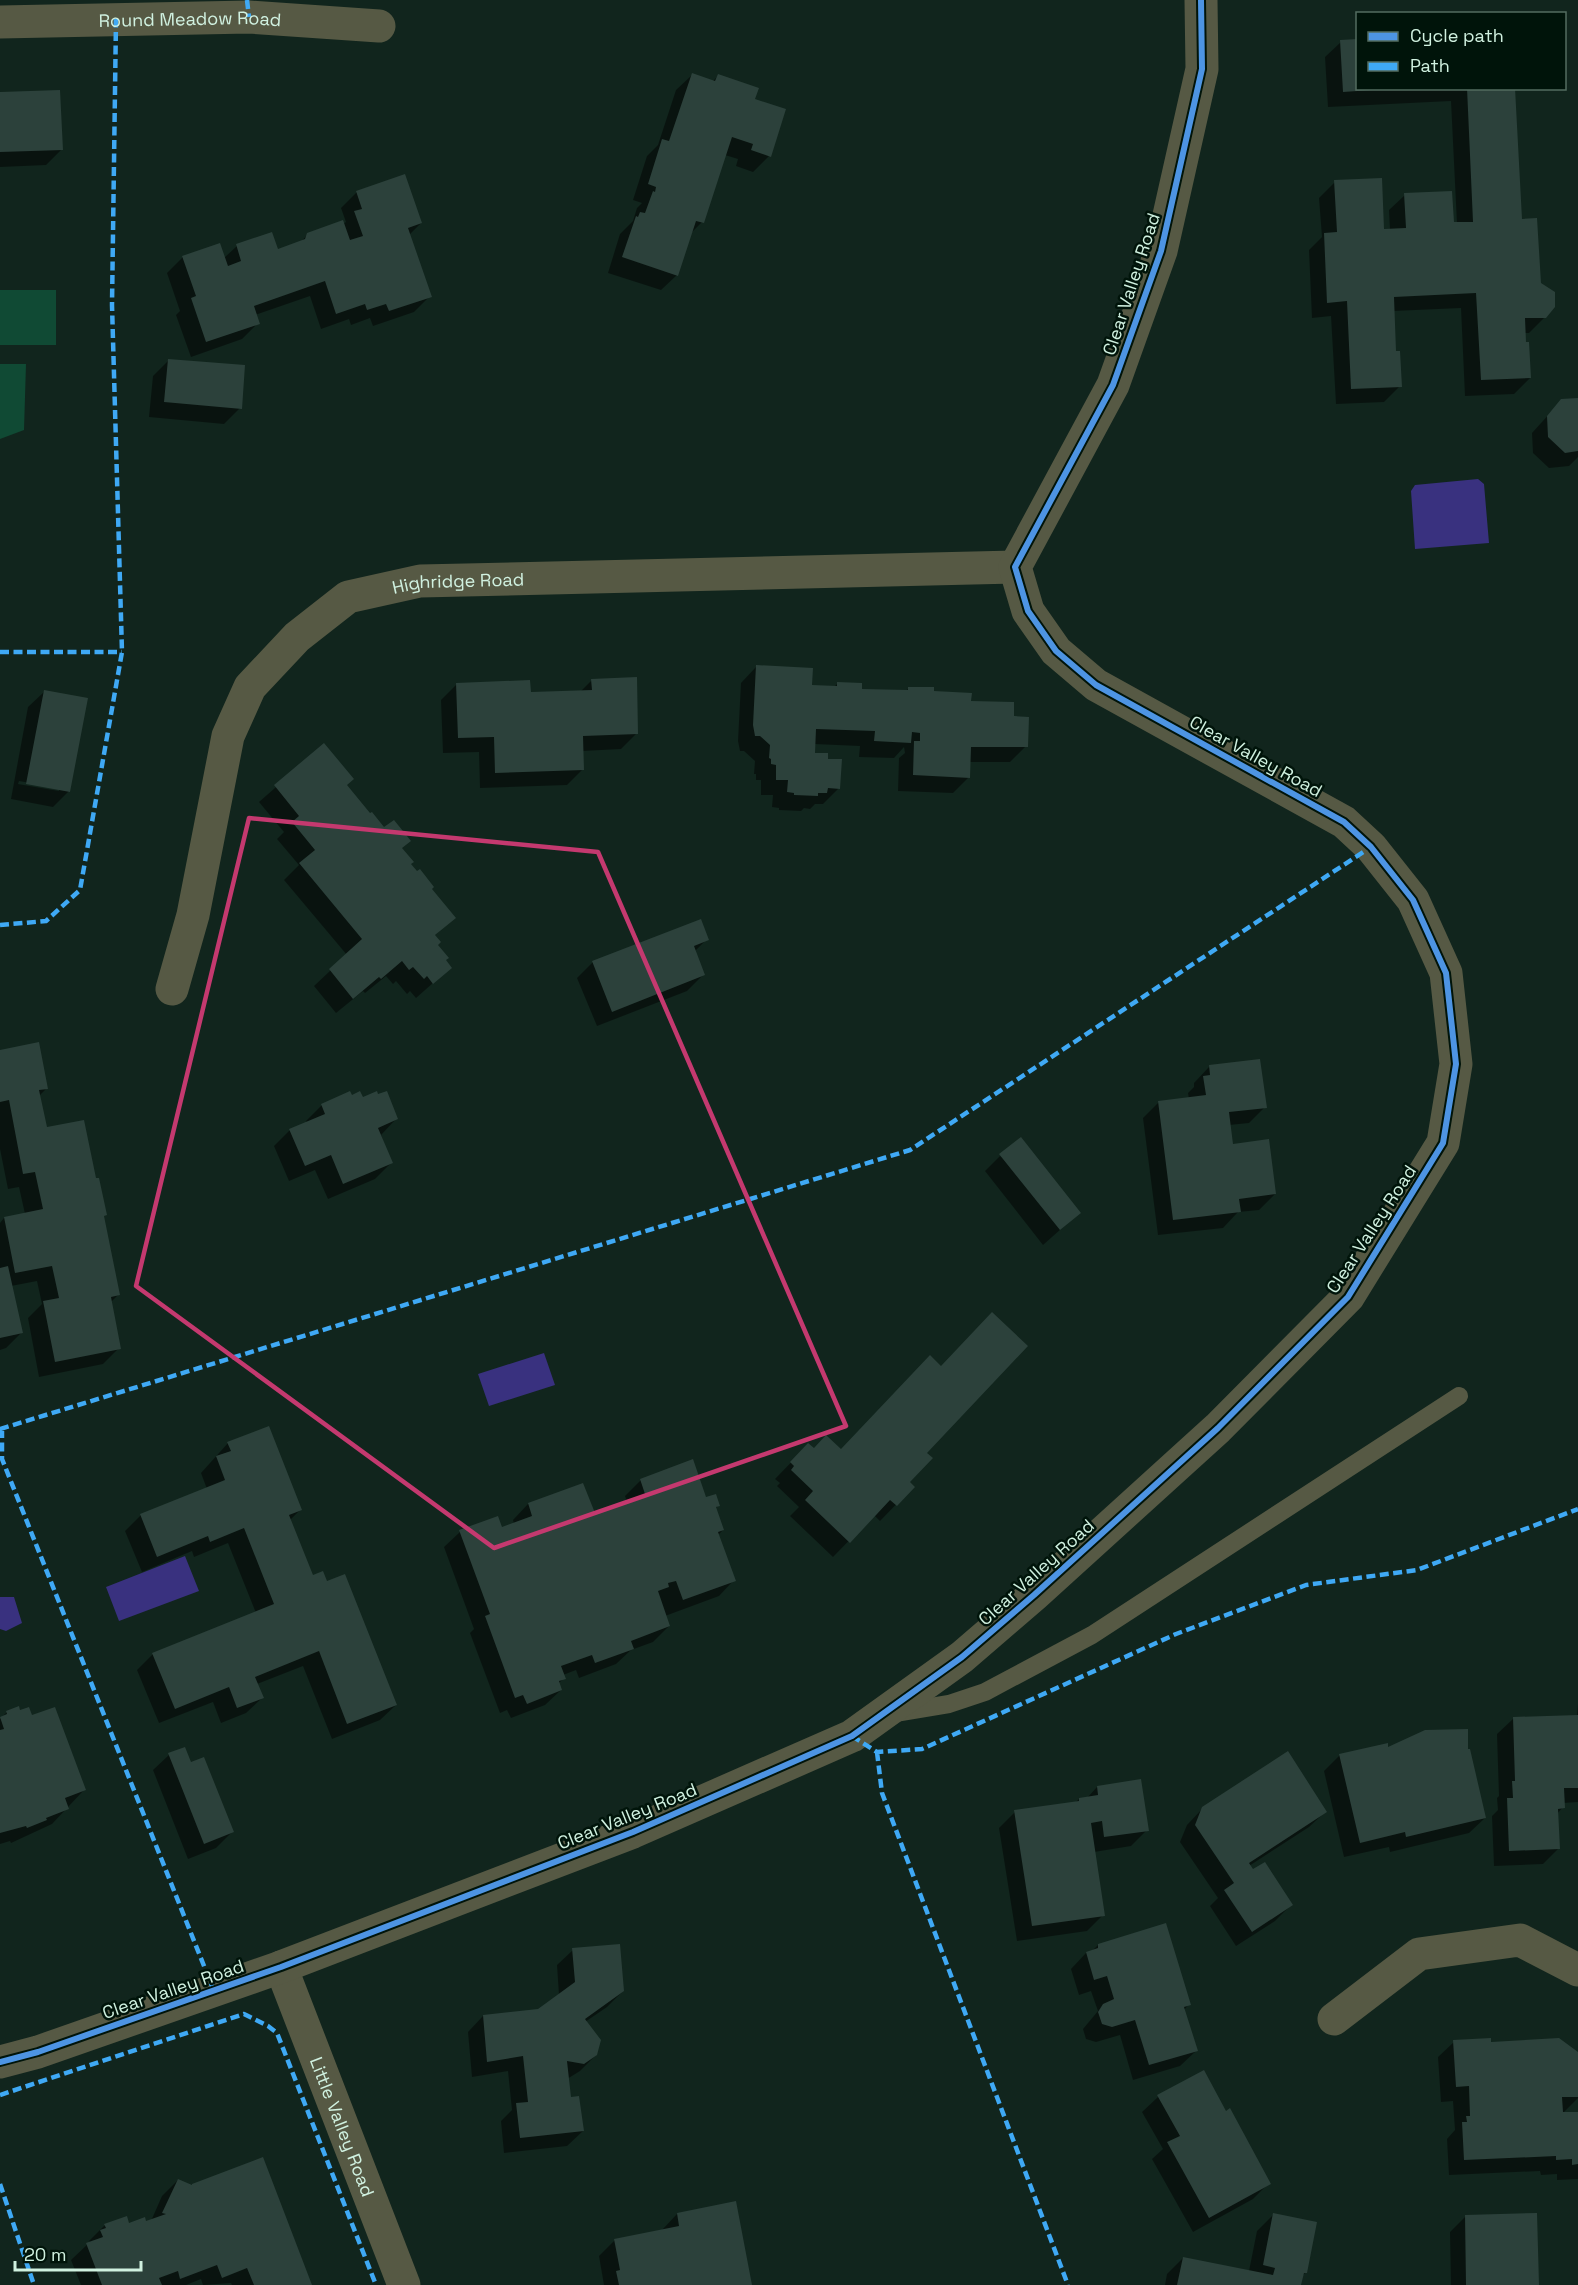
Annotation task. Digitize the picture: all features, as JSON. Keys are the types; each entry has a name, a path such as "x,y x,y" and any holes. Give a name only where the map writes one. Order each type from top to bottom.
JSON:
{"street":[{"name":"Clear Valley Road","path":"0,2062 38,2052 281,1967 633,1832 852,1736 962,1658 1218,1428 1348,1297 1443,1143 1456,1064 1446,973 1413,900 1371,847 1344,822 1096,685 1056,651 1028,611 1015,567 1113,385 1161,250 1202,69 1201,0"},
{"name":"Round Meadow Road","path":"0,22 249,17 379,26"},
{"name":"Highridge Road","path":"172,988 194,915 228,736 250,687 297,638 348,597 420,581 1015,567"},
{"path":"1334,2019 1419,1954 1520,1940 1578,1970"},
{"name":"Little Valley Road","path":"281,1967 404,2285"}],"lane":[{"path":"882,1715 949,1704 985,1692 1092,1635 1459,1396"}],"highlighted area":[{"path":"249,818 598,852 846,1426 494,1548 136,1286"}],"green space":[{"path":"0,290 56,290 56,345 0,345"},
{"path":"0,364 26,364 24,430 0,439"}],"shaded area":[{"path":"1478,479 1484,484 1489,543 1415,549 1411,491 1415,485"},
{"path":"544,1353 555,1385 489,1406 478,1374"},
{"path":"185,1556 199,1591 119,1621 106,1587"},
{"path":"0,1597 14,1597 22,1623 6,1631 0,1629"}],"building":[{"path":"1356,39 1356,90 1372,90 1343,92 1340,40"},
{"path":"692,73 715,81 718,74 759,88 755,99 786,109 771,157 751,150 753,144 732,137 704,223 696,221 678,276 622,257 636,216 638,217 640,212 645,213 653,191 655,192 656,187 648,184 662,139 669,141"},
{"path":"60,90 63,150 0,152 0,92"},
{"path":"1467,90 1515,90 1522,219 1537,218 1541,283 1555,292 1555,307 1546,318 1525,318 1531,378 1481,380 1476,293 1394,297 1396,351 1400,351 1402,387 1351,389 1347,301 1327,303 1324,233 1337,232 1334,180 1382,178 1384,229 1406,228 1404,193 1452,191 1454,222 1473,222"},
{"path":"405,174 422,223 408,228 432,297 389,311 386,304 367,310 365,304 336,314 325,281 254,306 260,324 206,342 191,298 196,296 182,256 220,243 228,266 241,261 236,244 272,232 278,249 305,239 307,233 343,220 350,240 363,236 354,211 362,209 356,191"},
{"path":"168,359 245,365 242,409 164,402"},
{"path":"1578,398 1578,451 1565,453 1548,437 1547,416 1561,399"},
{"path":"756,665 813,668 812,685 837,686 837,682 862,683 862,689 908,690 908,687 934,687 934,691 972,693 971,701 1014,702 1014,716 1029,717 1028,747 971,747 970,778 913,775 914,741 920,741 920,733 912,732 911,743 874,741 875,731 816,729 815,753 828,753 828,759 842,759 840,789 828,788 827,793 818,793 818,796 794,795 794,793 787,792 788,780 776,780 776,765 771,764 769,758 770,745 760,736 755,736 753,725"},
{"path":"637,677 638,734 583,736 584,770 495,773 494,737 458,738 456,683 530,680 531,692 592,690 591,679"},
{"path":"44,690 88,698 70,792 26,784"},
{"path":"324,743 354,779 347,785 370,813 372,812 384,827 394,820 411,841 402,848 414,862 411,864 417,871 420,869 434,887 432,889 456,918 435,935 441,942 438,945 449,958 446,960 452,968 433,984 427,976 424,979 413,967 409,970 402,961 353,999 329,969 362,939 299,863 315,850 292,822 299,816 274,785"},
{"path":"701,919 709,940 694,946 705,975 612,1012 592,961"},
{"path":"39,1042 48,1089 39,1090 47,1127 84,1120 96,1178 99,1178 107,1215 104,1216 120,1295 111,1297 121,1349 55,1362 43,1301 59,1298 52,1266 15,1273 4,1217 43,1209 35,1172 23,1174 9,1100 0,1102 0,1050"},
{"path":"1260,1059 1267,1108 1229,1112 1233,1144 1269,1139 1276,1194 1239,1199 1241,1212 1173,1220 1158,1101 1206,1095 1203,1076 1210,1075 1209,1065"},
{"path":"350,1091 352,1095 360,1091 363,1097 377,1091 378,1094 387,1091 398,1119 378,1128 393,1163 343,1184 331,1155 305,1166 289,1129 325,1114 321,1104"},
{"path":"1021,1137 1081,1213 1060,1230 999,1154"},
{"path":"8,1266 23,1333 0,1338 0,1268"},
{"path":"992,1312 1028,1346 927,1453 933,1458 910,1482 915,1487 897,1506 890,1500 850,1543 805,1500 813,1491 791,1470 794,1466 790,1462 808,1443 814,1448 826,1435 841,1449 930,1355 941,1366"},
{"path":"269,1426 302,1510 289,1515 313,1575 323,1571 327,1581 345,1574 397,1705 347,1724 319,1651 255,1677 264,1698 237,1708 229,1687 175,1709 152,1653 274,1604 244,1528 210,1542 208,1536 157,1557 140,1514 225,1480 216,1456 231,1451 227,1442"},
{"path":"693,1459 706,1497 716,1494 720,1506 716,1507 724,1530 718,1532 736,1581 683,1600 676,1581 668,1583 669,1587 658,1591 670,1626 631,1641 634,1649 595,1663 592,1655 561,1666 566,1679 559,1681 562,1690 527,1704 523,1695 515,1698 485,1616 490,1614 459,1530 498,1516 502,1527 532,1516 528,1503 583,1483 595,1513 645,1494 640,1479"},
{"path":"19,1706 20,1710 29,1707 32,1715 55,1707 86,1790 65,1798 69,1809 46,1818 47,1820 27,1828 26,1826 0,1833 0,1730 4,1729 0,1717 7,1714 6,1711"},
{"path":"1578,1715 1578,1788 1564,1788 1565,1808 1558,1809 1560,1849 1509,1851 1507,1798 1513,1798 1512,1781 1515,1781 1513,1717"},
{"path":"1468,1729 1468,1749 1470,1749 1486,1818 1406,1837 1405,1832 1360,1843 1339,1754 1388,1743 1388,1747 1425,1730"},
{"path":"185,1747 191,1762 204,1757 234,1832 204,1844 168,1753"},
{"path":"1288,1751 1327,1812 1249,1863 1253,1869 1265,1862 1293,1905 1252,1932 1224,1890 1234,1883 1195,1825 1202,1807"},
{"path":"1141,1779 1149,1831 1104,1837 1102,1821 1091,1823 1105,1916 1032,1926 1014,1810 1079,1801 1079,1798 1098,1795 1097,1786"},
{"path":"1166,1923 1191,2005 1184,2007 1198,2051 1149,2065 1135,2020 1112,2027 1102,2024 1098,2012 1103,2004 1114,1999 1107,1976 1094,1980 1086,1952 1098,1948 1098,1944"},
{"path":"620,1944 624,1991 585,2019 601,2040 597,2055 584,2064 567,2061 571,2097 579,2096 584,2131 520,2138 516,2103 528,2102 523,2056 487,2062 483,2015 538,2009 575,1982 572,1948"},
{"path":"1491,2038 1491,2042 1559,2038 1578,2052 1578,2097 1562,2097 1563,2112 1578,2112 1578,2164 1572,2165 1572,2159 1556,2160 1556,2156 1464,2160 1462,2122 1467,2122 1466,2116 1470,2116 1469,2086 1456,2087 1453,2040"},
{"path":"1204,2070 1226,2111 1230,2108 1271,2184 1209,2218 1167,2142 1180,2136 1157,2095"},
{"path":"263,2157 312,2285 254,2285 247,2268 222,2278 217,2265 180,2279 178,2271 159,2278 162,2285 102,2285 86,2243 103,2237 100,2230 106,2228 104,2224 127,2216 129,2223 145,2217 146,2221 166,2214 162,2213 178,2179 192,2185"},
{"path":"736,2201 752,2285 619,2285 616,2271 620,2270 614,2239 679,2226 677,2213"},
{"path":"1273,2213 1317,2222 1307,2273 1304,2273 1301,2285 1177,2285 1183,2257 1273,2275 1275,2268 1263,2265"},
{"path":"1537,2213 1539,2285 1466,2285 1465,2215"}],"marked path":[{"path":"247,0 249,17"},
{"path":"0,925 46,921 80,890 122,652 112,305 116,19"},
{"path":"0,652 122,652"},
{"path":"0,1429 910,1150 1371,847"},
{"path":"2,1429 2,1459 214,1991"},
{"path":"852,1736 877,1752 922,1749 1176,1634 1306,1585 1417,1570 1578,1509"},
{"path":"877,1752 882,1793 1068,2285"},
{"path":"0,2095 244,2014 268,2026 277,2033 376,2285"},
{"path":"0,2184 34,2285"}],"cycle path":[{"path":"0,2062 38,2052 281,1967 633,1832 852,1736 962,1657 1218,1428 1348,1297 1443,1143 1456,1064 1446,973 1413,900 1371,847 1344,822 1096,685 1056,651 1028,611 1015,567 1113,385 1161,251 1202,69 1201,0"}]}
